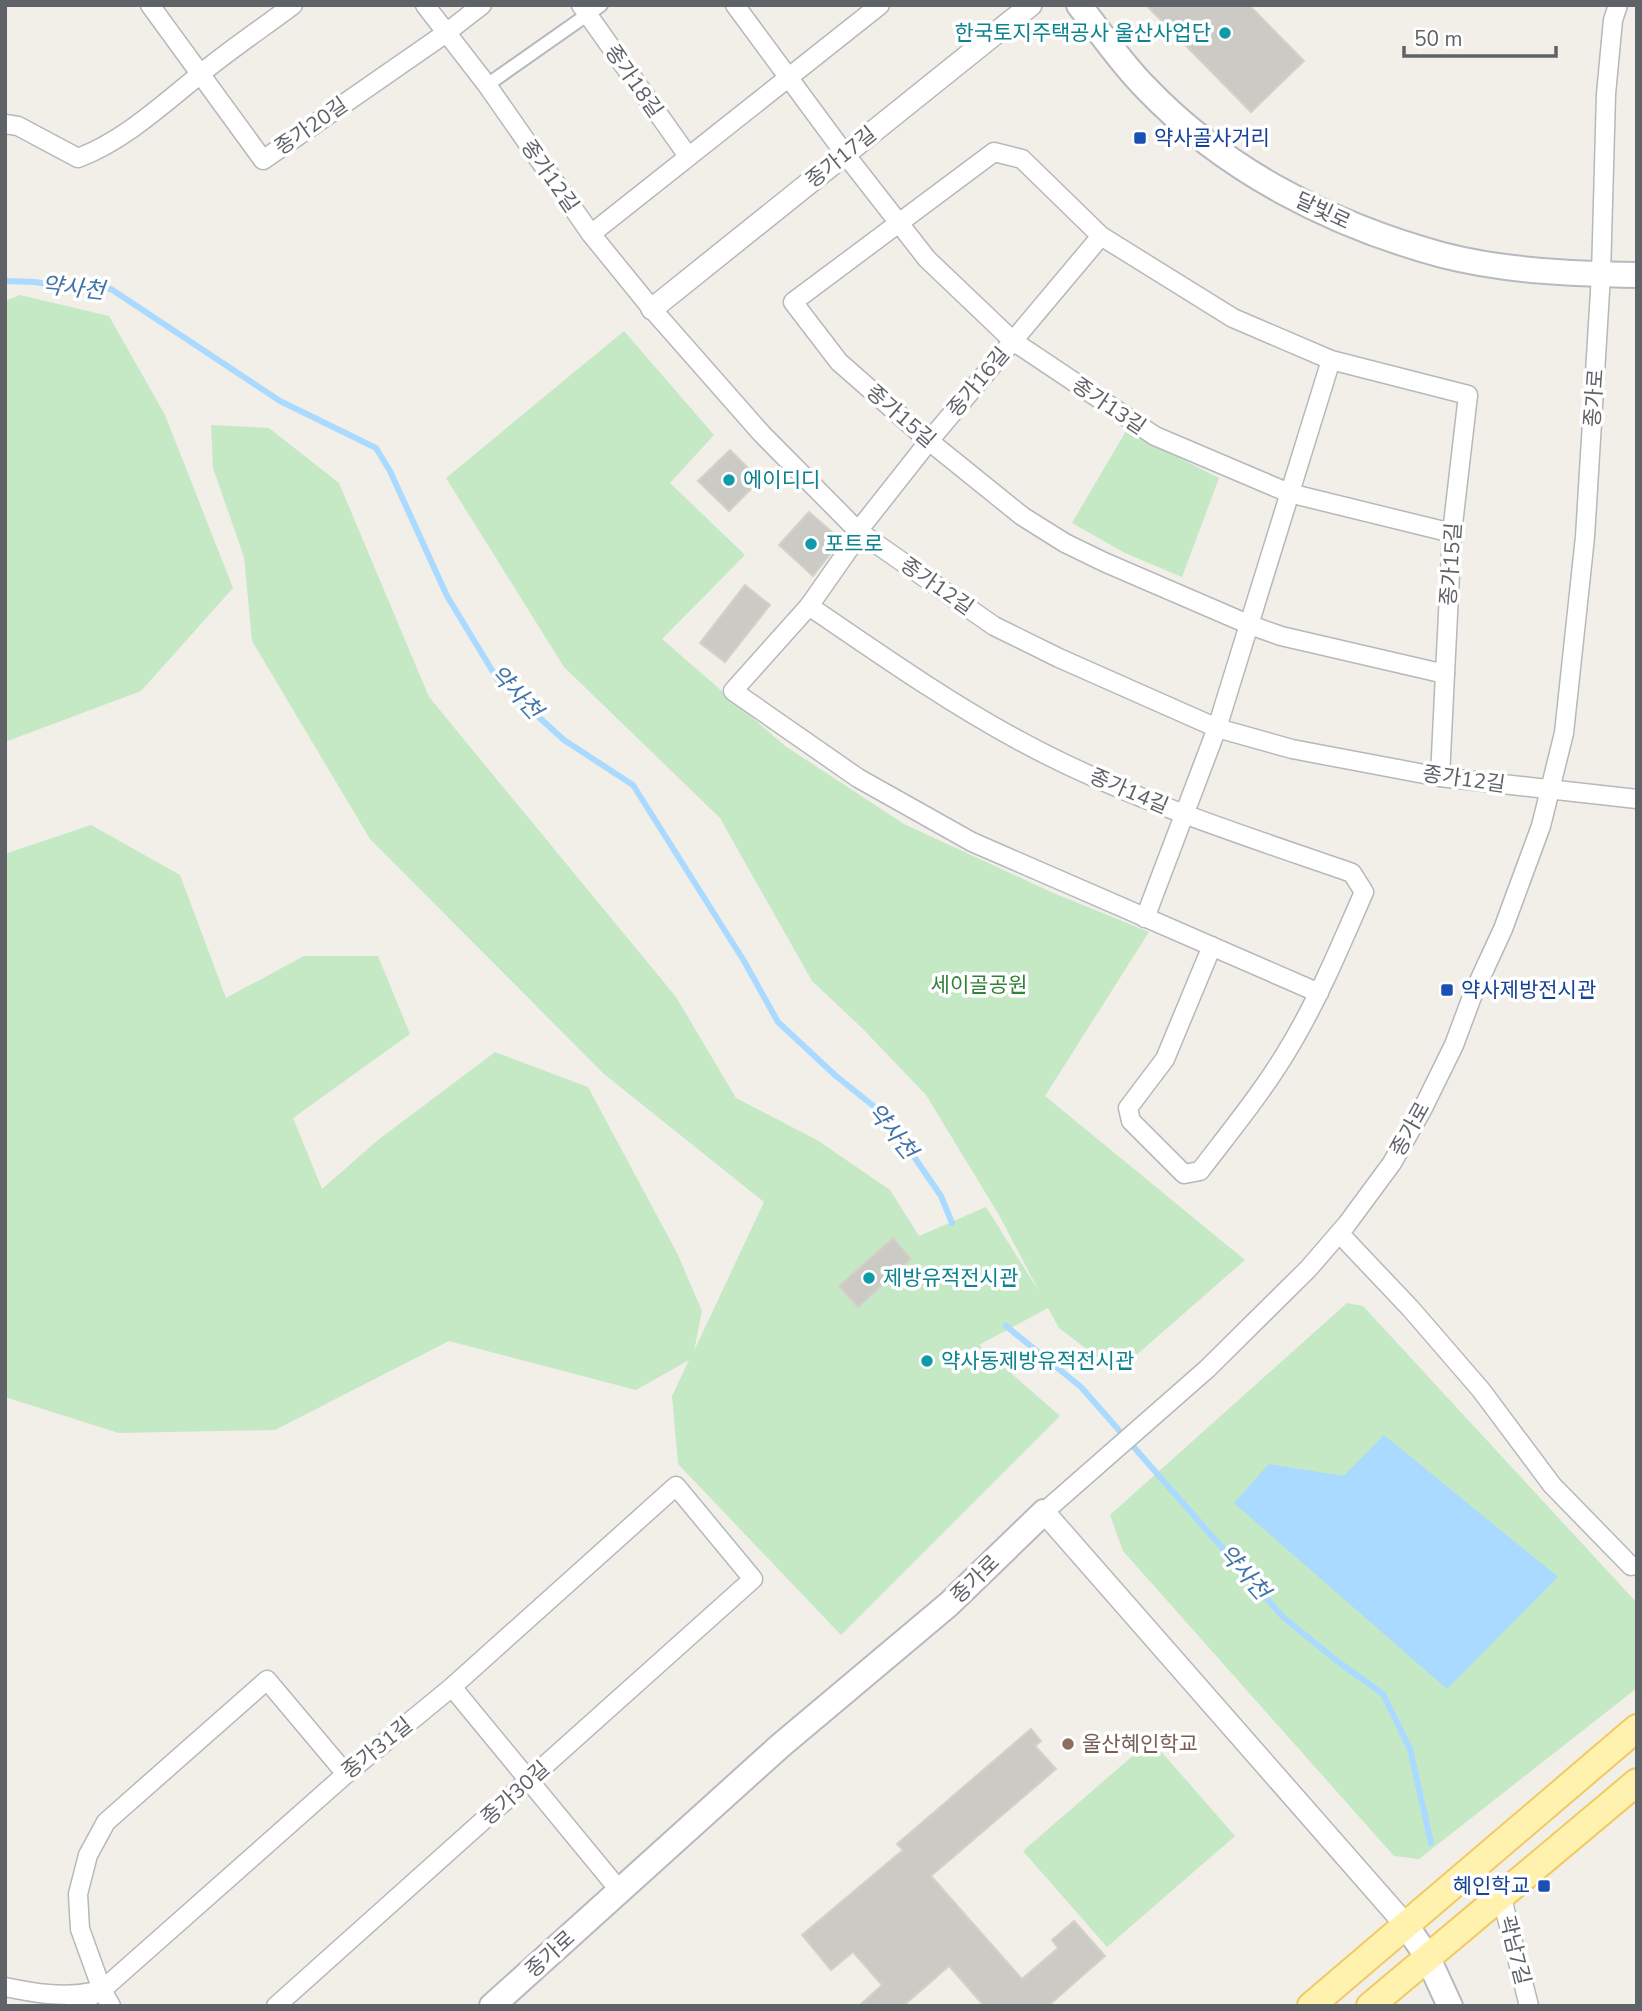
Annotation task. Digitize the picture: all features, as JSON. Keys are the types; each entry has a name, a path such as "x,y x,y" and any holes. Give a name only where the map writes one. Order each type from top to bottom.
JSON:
{"main road":[{"name":"달빛로","path":"1079,5 1144,87 1168,110 1225,155 1299,201 1376,234 1444,255 1510,267 1601,275 1637,275"},
{"name":"종가로","path":"492,2006 780,1746 949,1604 1044,1512"},
{"path":"1311,2006 1637,1728"},
{"path":"1370,2006 1637,1782"},
{"path":"1405,1924 1427,1956 1450,2006"}],"street":[{"name":"종가20길","path":"150,5 263,159 446,33"},
{"path":"5,124 18,126 78,158 94,152 172,98 293,5"},
{"name":"종가12길","path":"425,5 487,85 591,234 652,309 762,434 858,531 994,626 1217,728 1292,749 1440,776 1550,790"},
{"path":"446,33 482,5"},
{"path":"735,5 788,78"},
{"path":"591,234 880,5"},
{"name":"종가17길","path":"652,309 1031,5"},
{"name":"종가로","path":"1044,1512 1168,1404 1259,1319 1339,1233 1392,1163 1454,1045 1503,929 1541,826 1564,733 1585,537 1601,275 1606,94 1618,5"},
{"path":"487,85 590,8"},
{"name":"종가18길","path":"590,8 688,156"},
{"name":"종가13길","path":"788,78 927,259 1013,341 1155,436 1289,494 1452,533"},
{"name":"종가15길","path":"994,152 1022,159 1101,236 1233,318 1331,360 1468,395 1452,533 1445,674 1281,636 1250,625 1065,543 1023,516 929,441 838,362 793,302 900,222 994,152"},
{"name":"종가16길","path":"858,531 929,441 1101,236"},
{"path":"1145,918 1217,728 1331,360"},
{"path":"858,531 849,549 809,606 733,691 858,778 972,842 1320,993"},
{"name":"종가14길","path":"809,606 933,690 1021,741 1125,791 1352,873 1364,892 1320,993 1292,1044 1254,1101 1200,1171 1184,1174 1130,1121 1128,1108 1165,1059 1212,946"},
{"path":"1440,776 1445,674"},
{"path":"1550,790 1637,799"},
{"path":"1339,1233 1411,1309 1481,1390 1552,1485 1631,1566"},
{"name":"종가30길","path":"276,2006 753,1579 676,1486"},
{"name":"종가31길","path":"75,2006 102,1990 346,1773 452,1687 676,1486"},
{"path":"1044,1512 1405,1924"},
{"path":"111,2006 102,1990 80,1929 78,1894 88,1855 106,1822 267,1680 346,1773"},
{"path":"452,1687 620,1891"},
{"name":"곽남7길","path":"1501,1894 1529,2006"},
{"path":"5,1987 32,1993 77,1995 102,1990"}],"green space":[{"path":"20,295 109,316 165,415 233,588 141,691 5,742 5,301"},
{"name":"세이골공원","path":"624,331 714,435 670,483 745,555 662,639 785,746 904,824 1051,892 1149,932 1045,1096 1245,1260 1117,1372 1059,1328 1048,1308 979,1345 1060,1416 841,1635 678,1464 672,1396 689,1360 636,1390 449,1341 275,1430 119,1433 5,1397 5,854 91,825 180,875 226,998 304,956 378,956 410,1034 293,1118 322,1189 378,1140 495,1052 588,1087 677,1253 702,1311 694,1351 764,1202 604,1074 370,839 252,641 244,557 213,468 211,425 269,428 339,483 429,697 676,997 736,1098 817,1140 890,1190 919,1236 986,1207 1040,1293 999,1215 926,1095 862,1028 812,981 720,818 564,667 446,478"},
{"path":"1126,431 1219,478 1182,577 1125,553 1072,523"},
{"path":"1347,1303 1363,1306 1637,1603 1637,1688 1419,1859 1394,1856 1123,1551 1110,1515"},
{"path":"1151,1740 1235,1836 1107,1947 1023,1851"}],"water":[{"path":"1384,1435 1558,1577 1447,1689 1234,1503 1269,1464 1344,1476"}],"building":[{"name":"한국토지주택공사 울산사업단","path":"1146,5 1249,5 1304,61 1251,112"},
{"name":"에이디디","path":"730,450 760,480 729,511 698,481"},
{"name":"포트로","path":"809,512 841,540 813,576 779,545"},
{"path":"745,585 770,605 725,662 700,643"},
{"name":"제방유적전시관","path":"893,1238 911,1259 858,1307 839,1286"},
{"path":"1031,1729 1041,1741 1035,1746 1056,1769 931,1876 1022,1979 1058,1948 1052,1940 1074,1921 1105,1956 1048,2006 984,2006 949,1966 903,2006 859,2006 882,1985 853,1952 831,1970 802,1935 903,1850 897,1844"}],"waterway":[{"name":"약사천","path":"5,281 35,282 75,289 111,289 280,401 376,448 390,471 447,596 498,680 564,740 633,785 744,961 778,1022 836,1076 886,1116 941,1196 952,1223"},
{"name":"약사천","path":"1006,1326 1081,1387 1283,1617 1383,1694 1410,1749 1431,1843"}],"place":[{"name":"한국토지주택공사 울산사업단","path":"1225,33"},
{"name":"약사골사거리","path":"1140,138"},
{"name":"에이디디","path":"729,480"},
{"name":"포트로","path":"811,544"},
{"name":"약사제방전시관","path":"1447,990"},
{"name":"제방유적전시관","path":"869,1278"},
{"name":"약사동제방유적전시관","path":"927,1361"},
{"name":"울산혜인학교","path":"1068,1744"},
{"name":"혜인학교","path":"1544,1886"}]}
